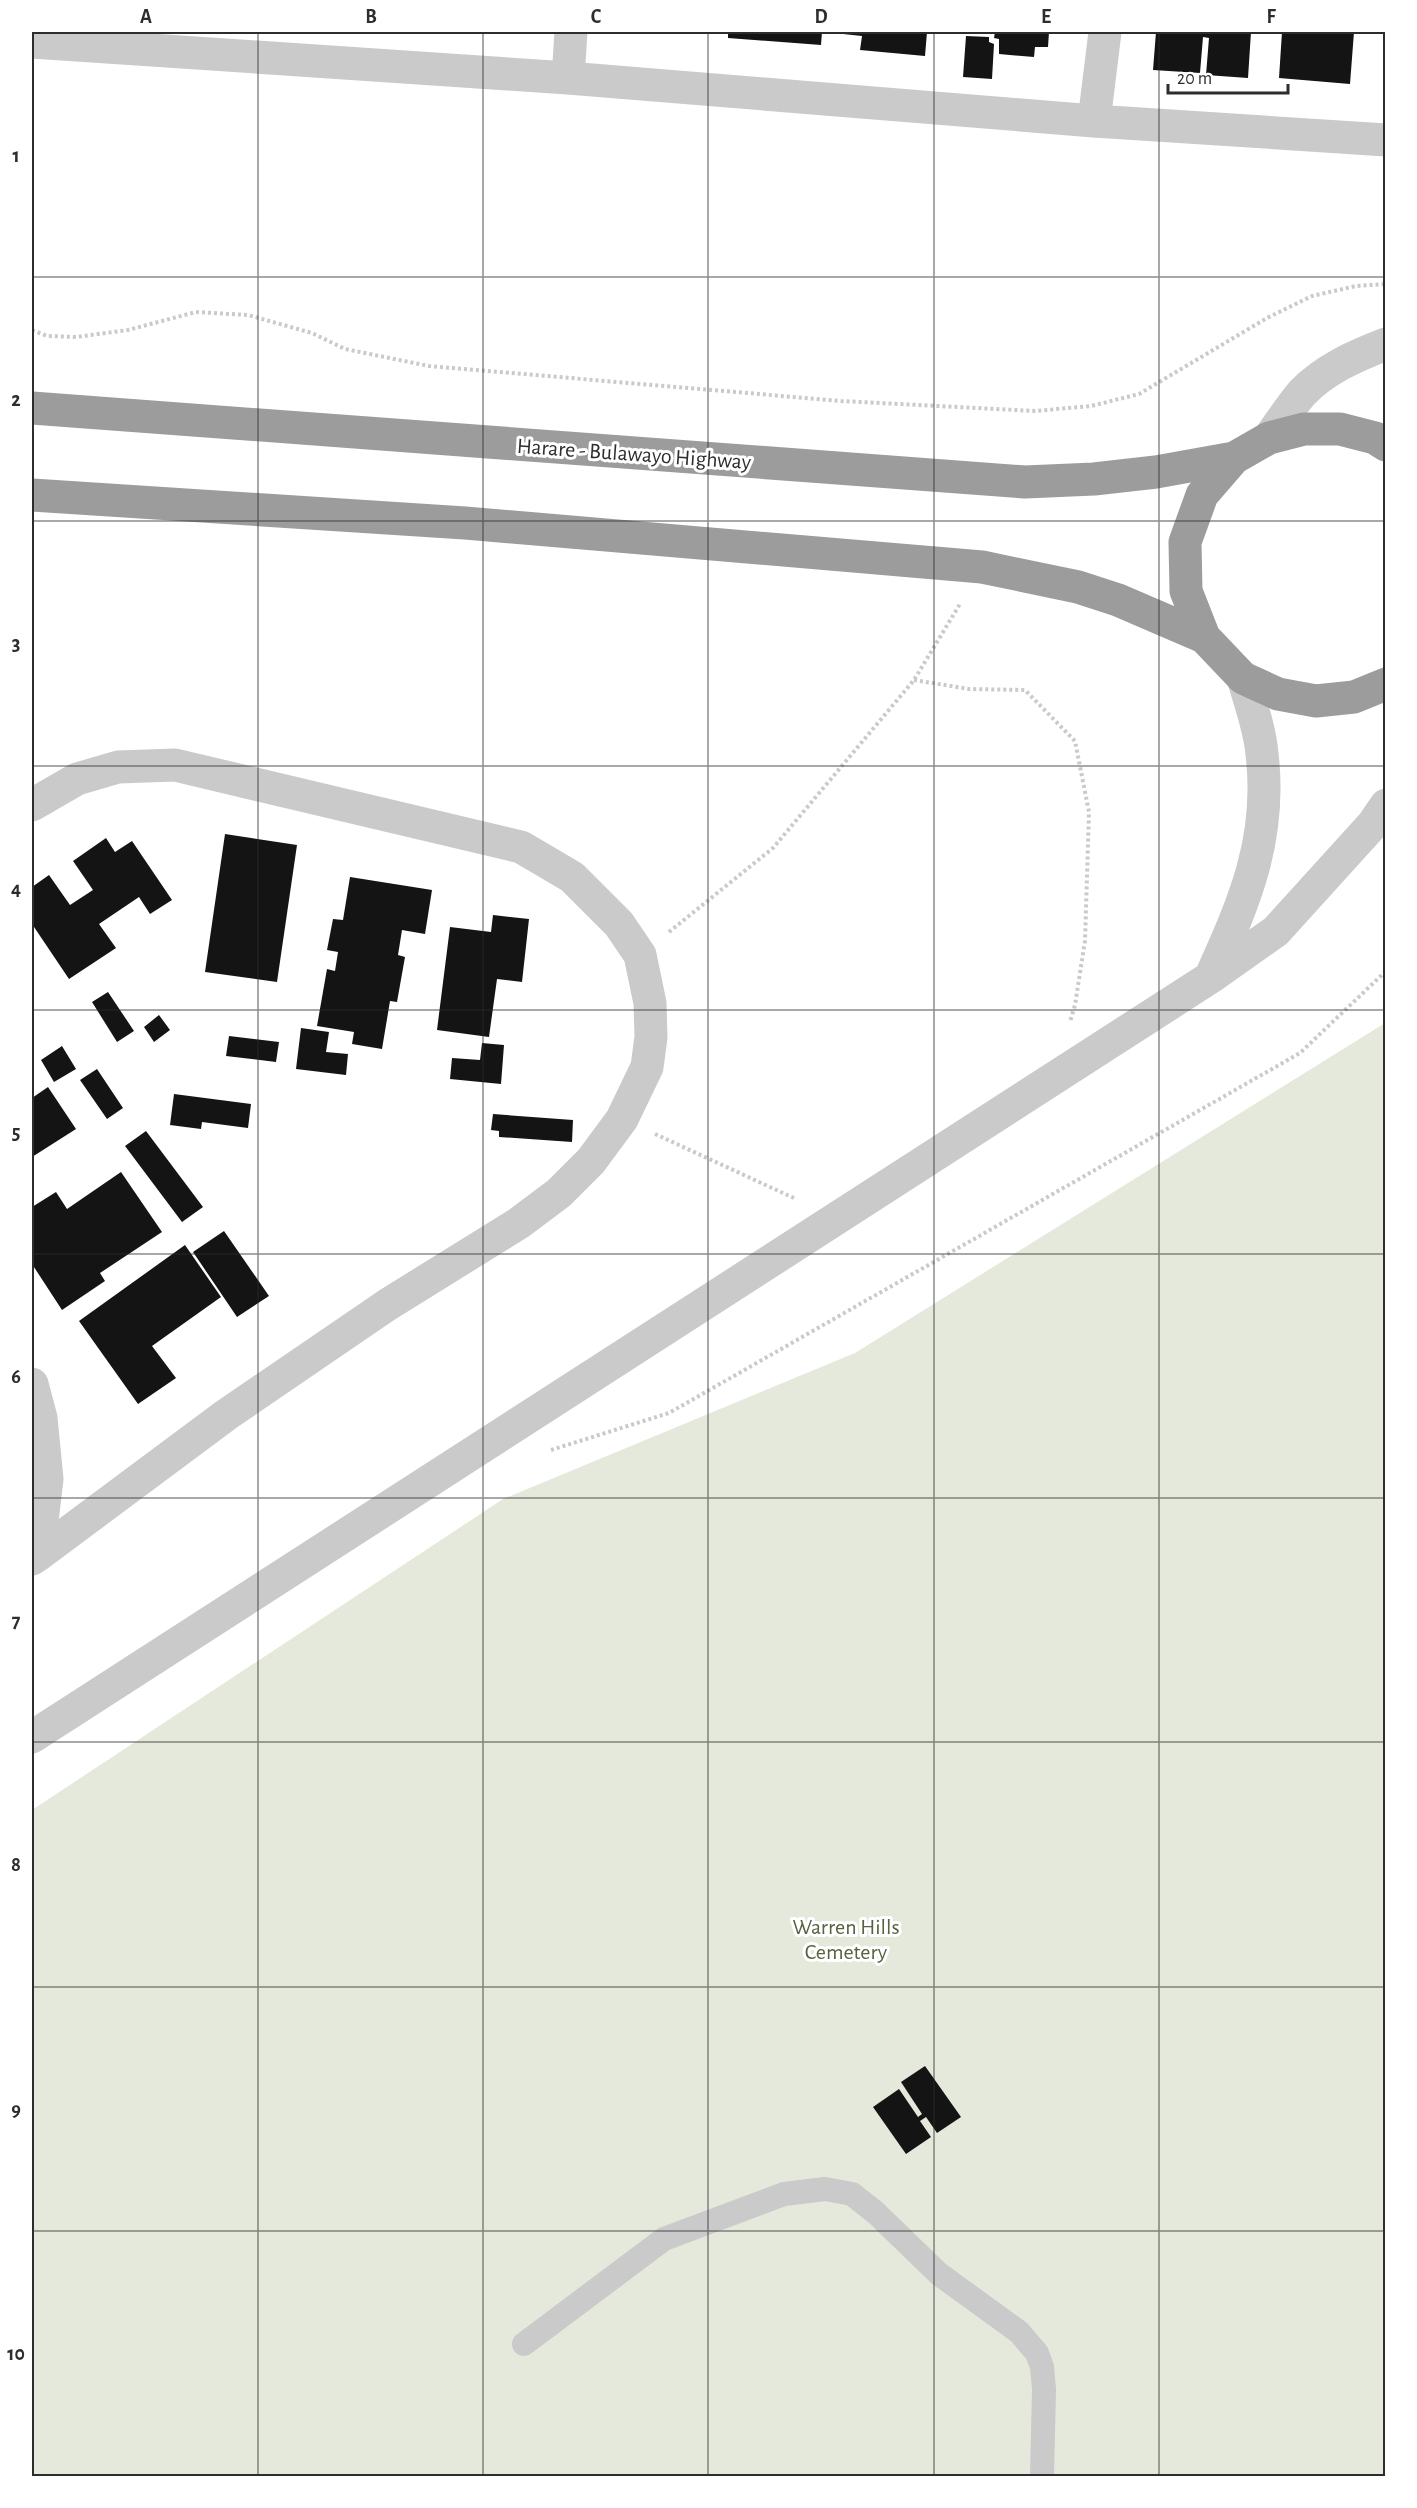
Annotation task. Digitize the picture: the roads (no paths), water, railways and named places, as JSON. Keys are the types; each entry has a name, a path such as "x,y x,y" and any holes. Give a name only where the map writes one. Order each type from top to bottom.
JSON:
{"highway":[{"name":"Harare - Bulawayo Highway","path":"32,408 1025,482 1104,478 1156,472 1234,458"},
{"name":"Harare - Bulawayo Highway","path":"1204,638 1186,591 1185,542 1202,495 1234,458 1269,438 1304,429 1340,429 1375,438 1386,445"},
{"name":"Harare - Bulawayo Highway","path":"32,495 465,523 982,567 1078,587 1118,600 1204,638 1243,678 1278,694 1316,701 1354,696 1386,684"}],"street":[{"path":"568,78 572,32"},
{"path":"1094,121 1105,32"},
{"path":"32,42 568,78 1094,121 1386,140"},
{"path":"1269,438 1303,393 1325,374 1354,356 1386,344"},
{"path":"1210,977 1242,909 1257,861 1263,799 1262,753 1243,678"},
{"path":"32,804 77,779 118,768 175,765 521,847 573,877 620,924 640,955 650,1003 651,1037 647,1067 622,1119 591,1161 551,1199 519,1223 387,1305 236,1408 35,1557"},
{"path":"32,1737 1210,977 1276,931 1373,824 1386,805"},
{"path":"32,1384 41,1418 47,1479 35,1557"}],"lane":[{"path":"524,2344 664,2239 784,2194 825,2189 852,2194 876,2213 939,2274 1019,2332 1037,2353 1042,2367 1044,2389 1042,2476"}],"park label":[{"name":"Warren Hills Cemetery","path":"846,1938"}]}
